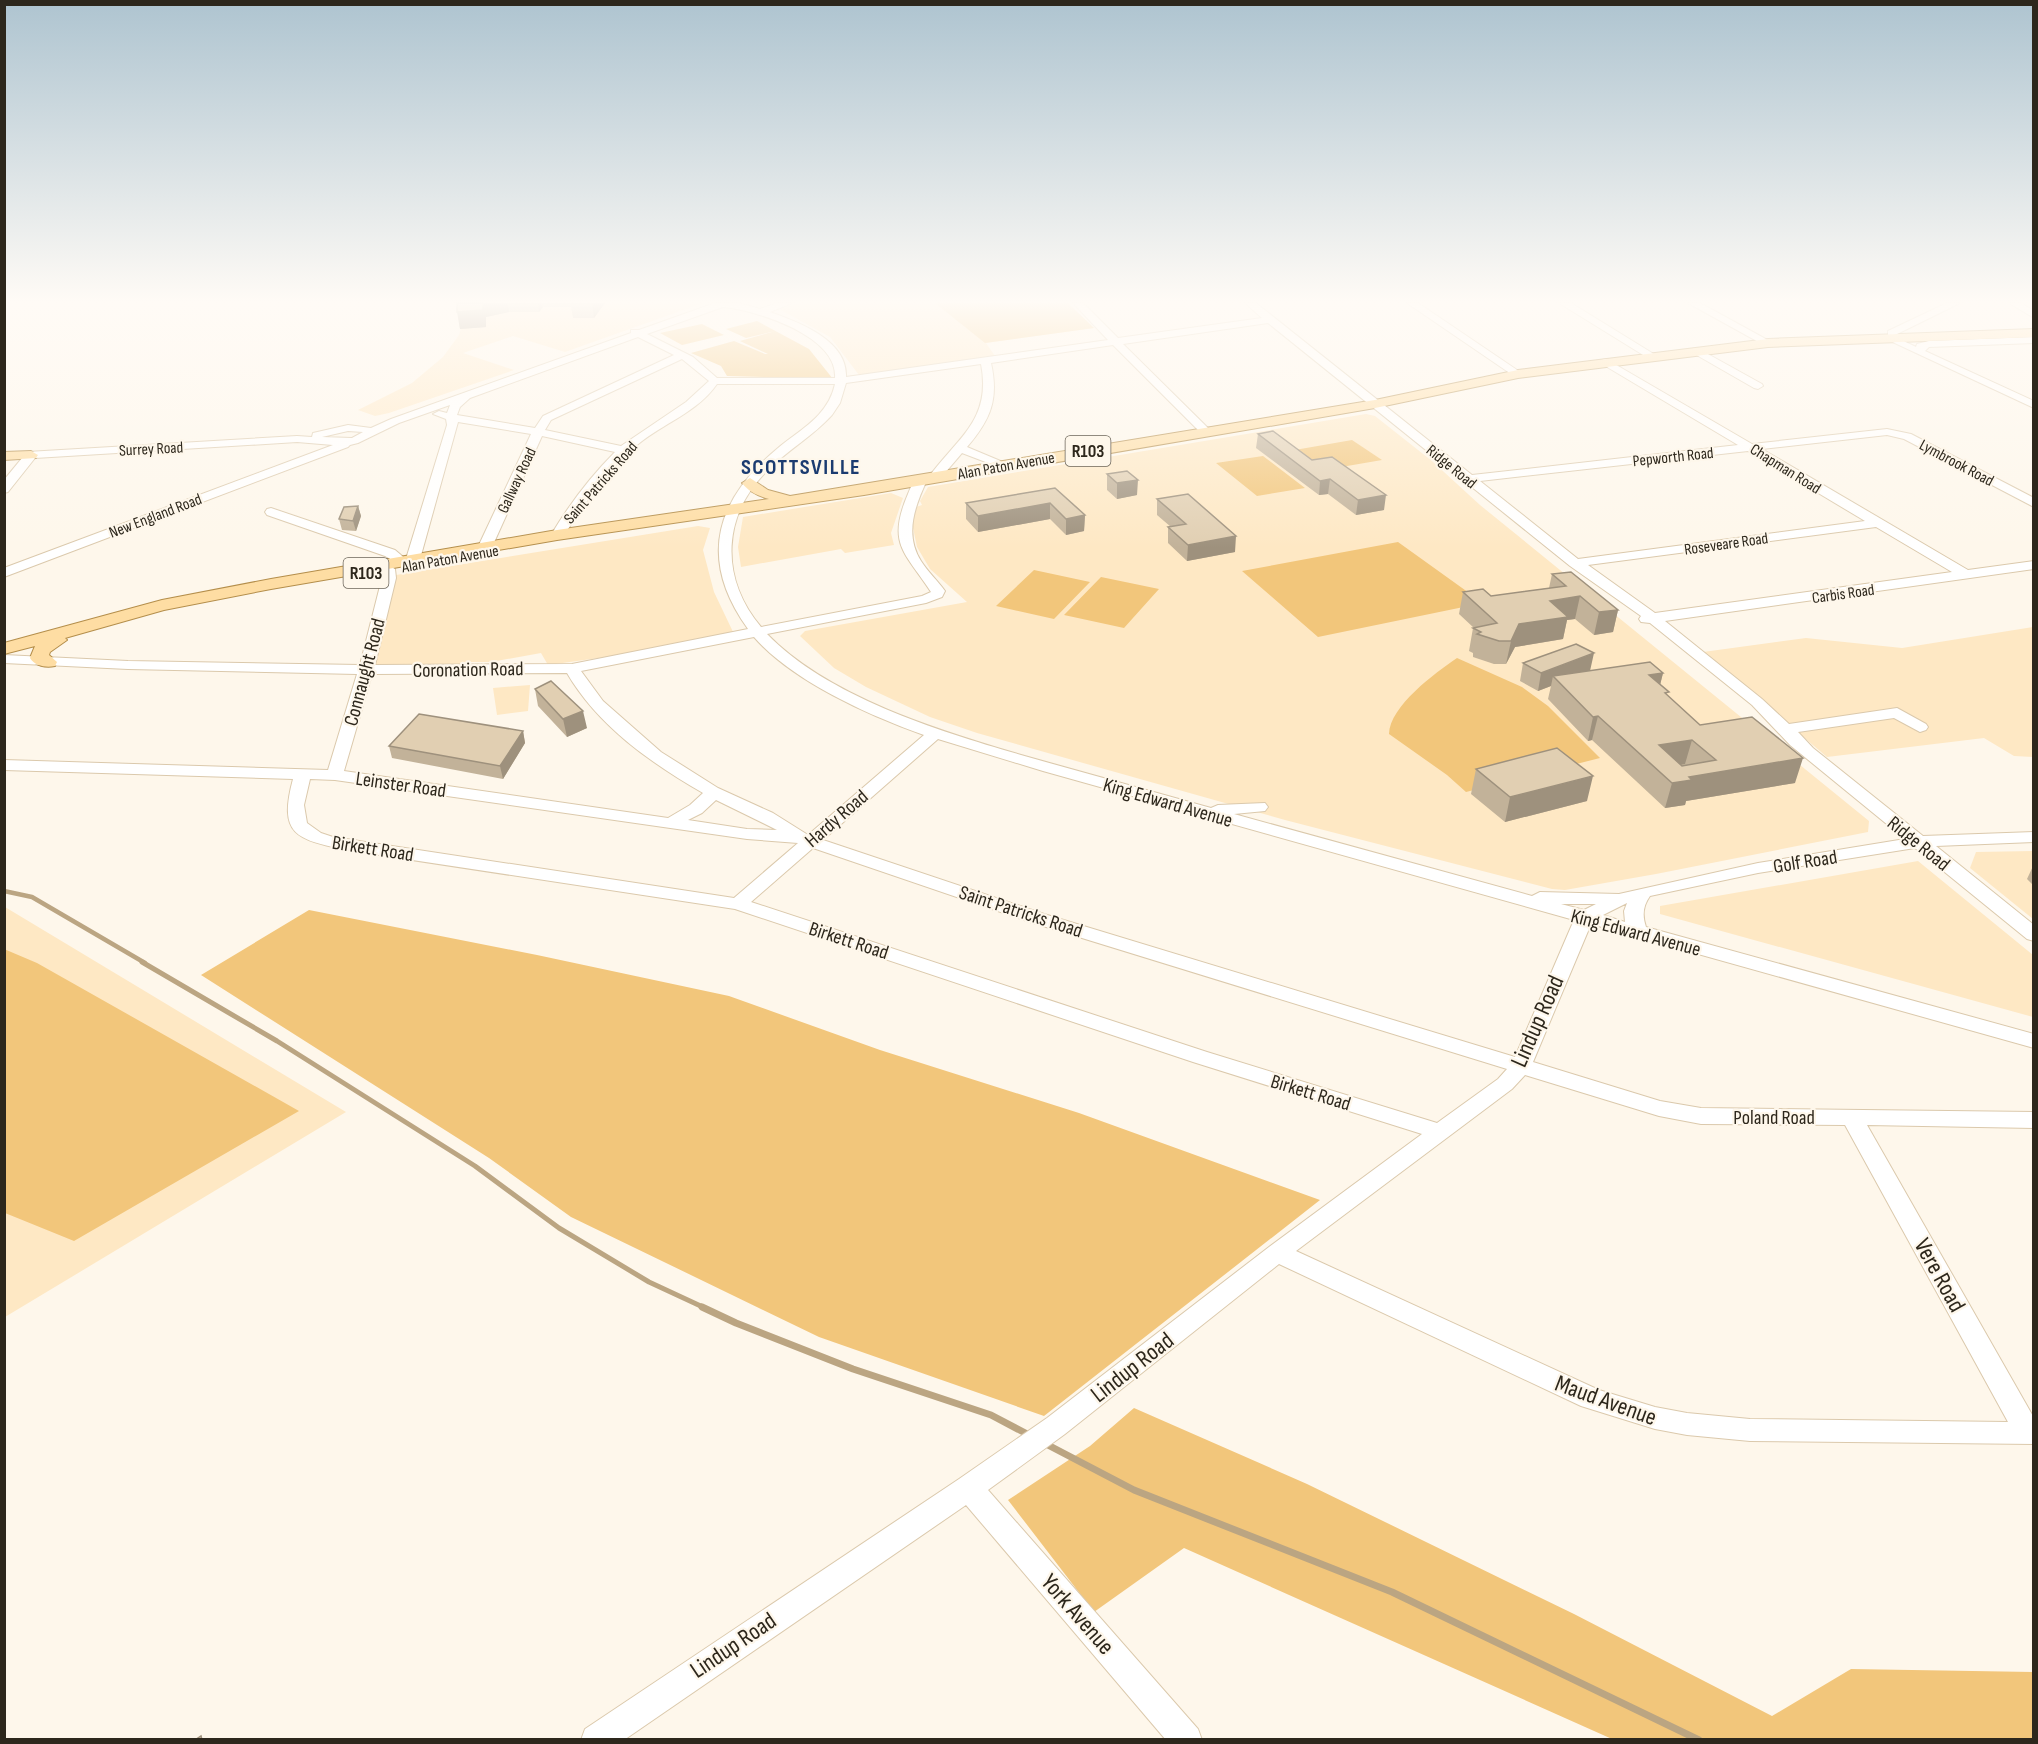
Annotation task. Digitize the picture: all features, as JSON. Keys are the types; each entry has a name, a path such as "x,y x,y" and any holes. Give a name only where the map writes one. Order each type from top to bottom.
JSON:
{"main road":[{"name":"Alan Paton Avenue","path":"4,649 162,605 401,563 864,490 1375,404 1468,384"},
{"name":"Surrey Road","path":"4,456 31,455"},
{"path":"750,483 767,494 791,500"},
{"name":"Alan Paton Avenue","path":"4,657 165,610 401,563 557,535 826,498 864,490"},
{"path":"48,662 39,658 40,651 48,644 58,640"}],"street":[{"path":"353,427 366,429 369,433 423,409 492,384"},
{"path":"331,438 353,427 423,409 498,384"},
{"name":"Gallway Road","path":"485,547 545,419 618,384"},
{"name":"Saint Patricks Road","path":"557,535 623,450 703,393 711,384"},
{"name":"King Edward Avenue","path":"839,384 837,396 825,416 776,456 750,483 733,510 724,540 723,556 734,592 756,631 779,652 843,694 878,712 935,734 1508,897 2034,1041"},
{"path":"928,479 959,448 985,415 989,403 990,384"},
{"path":"1157,384 1205,431"},
{"name":"Ridge Road","path":"1350,384 1787,729 1806,749"},
{"name":"Chapman Road","path":"1644,384 1966,575"},
{"path":"1990,384 2034,405"},
{"path":"451,417 454,406 466,396"},
{"path":"423,409 451,417 623,450"},
{"name":"Connaught Road","path":"335,775 366,670 389,578 401,563 453,426 451,417"},
{"name":"New England Road","path":"4,573 363,438 369,433"},
{"name":"Pepworth Road","path":"1468,479 1878,433"},
{"name":"Lymbrook Road","path":"1878,433 1907,436 2034,503"},
{"path":"331,438 354,441"},
{"name":"New England Road","path":"305,459 326,448 331,438"},
{"name":"Surrey Road","path":"31,455 331,438"},
{"path":"959,448 1004,465"},
{"path":"4,489 31,455"},
{"name":"Coronation Road","path":"4,657 48,662 366,670 572,668 926,599 938,591 915,563 903,537 911,499 928,479"},
{"path":"270,512 390,553 401,563"},
{"name":"Roseveare Road","path":"1575,563 1876,523"},
{"name":"Carbis Road","path":"1647,619 2034,566"},
{"name":"Ridge Road","path":"1647,619 1917,842 2034,935"},
{"name":"Saint Patricks Road","path":"572,668 581,687 591,700 651,750 715,792 775,821 803,838 1037,918 1521,1066"},
{"path":"1787,729 1897,712 1920,727"},
{"name":"Hardy Road","path":"738,903 803,838 935,734"},
{"name":"Leinster Road","path":"4,765 335,775 747,834 803,838"},
{"name":"Birkett Road","path":"303,774 294,805 295,818 299,826 311,837 346,845 738,903 1200,1057 1439,1132"},
{"path":"673,822 696,809 715,792"},
{"path":"1186,807 1218,810 1259,807"},
{"name":"Golf Road","path":"1584,918 1618,900 1644,892 1758,868 1917,842 2034,837"},
{"path":"1639,933 1632,912 1644,892"},
{"path":"1508,897 1618,900"},
{"name":"Lindup Road","path":"606,1737 1056,1426 1277,1253 1505,1084 1521,1066 1584,918"},
{"name":"Poland Road","path":"1521,1066 1659,1108 1701,1116 2034,1120"},
{"name":"Vere Road","path":"1852,1117 2031,1433"},
{"name":"Maud Avenue","path":"1277,1253 1590,1398 1625,1412 1667,1422 1733,1431 2031,1433"},
{"name":"York Avenue","path":"969,1488 1187,1740"}],"shaded area":[{"path":"409,384 472,384 389,413 375,416 358,410"},
{"path":"1366,414 1375,416 1432,461 1480,505 1869,821 1868,832 1656,874 1565,890 1552,889 1285,820 977,733 930,717 866,687 834,668 800,636 805,631 967,602 930,569 917,547 912,523 916,507 922,505 920,501 928,487"},
{"path":"1352,440 1382,460 1318,471 1289,451"},
{"path":"1263,456 1305,488 1257,496 1216,463"},
{"path":"891,493 903,498 891,533 894,545 845,553 841,549 741,567 738,547 743,517"},
{"path":"698,526 710,528 703,550 714,592 734,634 635,653 548,665 541,653 491,662 468,662 466,666 370,666 396,575"},
{"path":"1398,542 1483,603 1318,637 1242,571"},
{"path":"1034,570 1090,582 1054,619 996,606"},
{"path":"1101,577 1159,589 1124,628 1064,615"},
{"path":"2033,627 2033,757 2014,756 1984,738 1827,757 1703,652 1806,638 1902,648"},
{"path":"1457,658 1522,687 1548,706 1600,758 1466,792 1447,775 1389,734 1391,723 1405,702 1426,681"},
{"path":"530,685 528,711 497,715 493,688"},
{"path":"2033,851 2033,919 1970,868 1976,852"},
{"path":"1918,861 2033,955 2033,1017 1660,914 1660,906"},
{"path":"5,907 346,1112 5,1317"},
{"path":"309,910 729,996 880,1050 1079,1113 1320,1200 1044,1416 819,1337 571,1217 489,1158 201,975"},
{"path":"4,949 37,963 299,1111 74,1241 5,1213"},
{"path":"1134,1408 1307,1484 1574,1614 1772,1716 1851,1669 2033,1672 2033,1739 1612,1739 1184,1548 1094,1612 1008,1500 1090,1446"}],"building":[{"path":"1273,431 1312,460 1332,457 1386,495 1358,500 1330,479 1320,481 1258,434"},
{"path":"1127,471 1138,480 1117,483 1107,474"},
{"path":"1055,488 1085,515 1066,519 1050,503 978,516 966,503"},
{"path":"1188,494 1236,536 1188,545 1168,527 1186,524 1157,499"},
{"path":"358,506 353,521 339,519 344,507"},
{"path":"1571,572 1618,610 1599,612 1580,596 1550,601 1568,617 1519,624 1511,641 1499,641 1477,634 1481,632 1473,628 1497,623 1463,592 1483,589 1491,596 1566,586 1552,574"},
{"path":"1576,644 1594,653 1541,673 1523,663"},
{"path":"1650,662 1663,673 1649,675 1669,692 1665,693 1700,725 1752,717 1803,758 1689,777 1692,780 1672,783 1598,716 1593,717 1553,676","holes":["1692,740 1716,760 1682,766 1659,745"]},
{"path":"551,681 583,711 563,719 535,689"},
{"path":"419,714 523,731 500,766 389,746"},
{"path":"1557,748 1593,776 1510,797 1476,769"}],"waterway":[{"path":"4,891 32,897 145,963"},
{"path":"142,962 277,1041 475,1166 559,1228 649,1282 705,1308"},
{"path":"702,1307 736,1323 853,1369 991,1415 1031,1436"},
{"path":"1046,1444 1134,1490 1392,1592 1699,1740"}],"district":[{"name":"SCOTTSVILLE","path":"801,466"}]}
